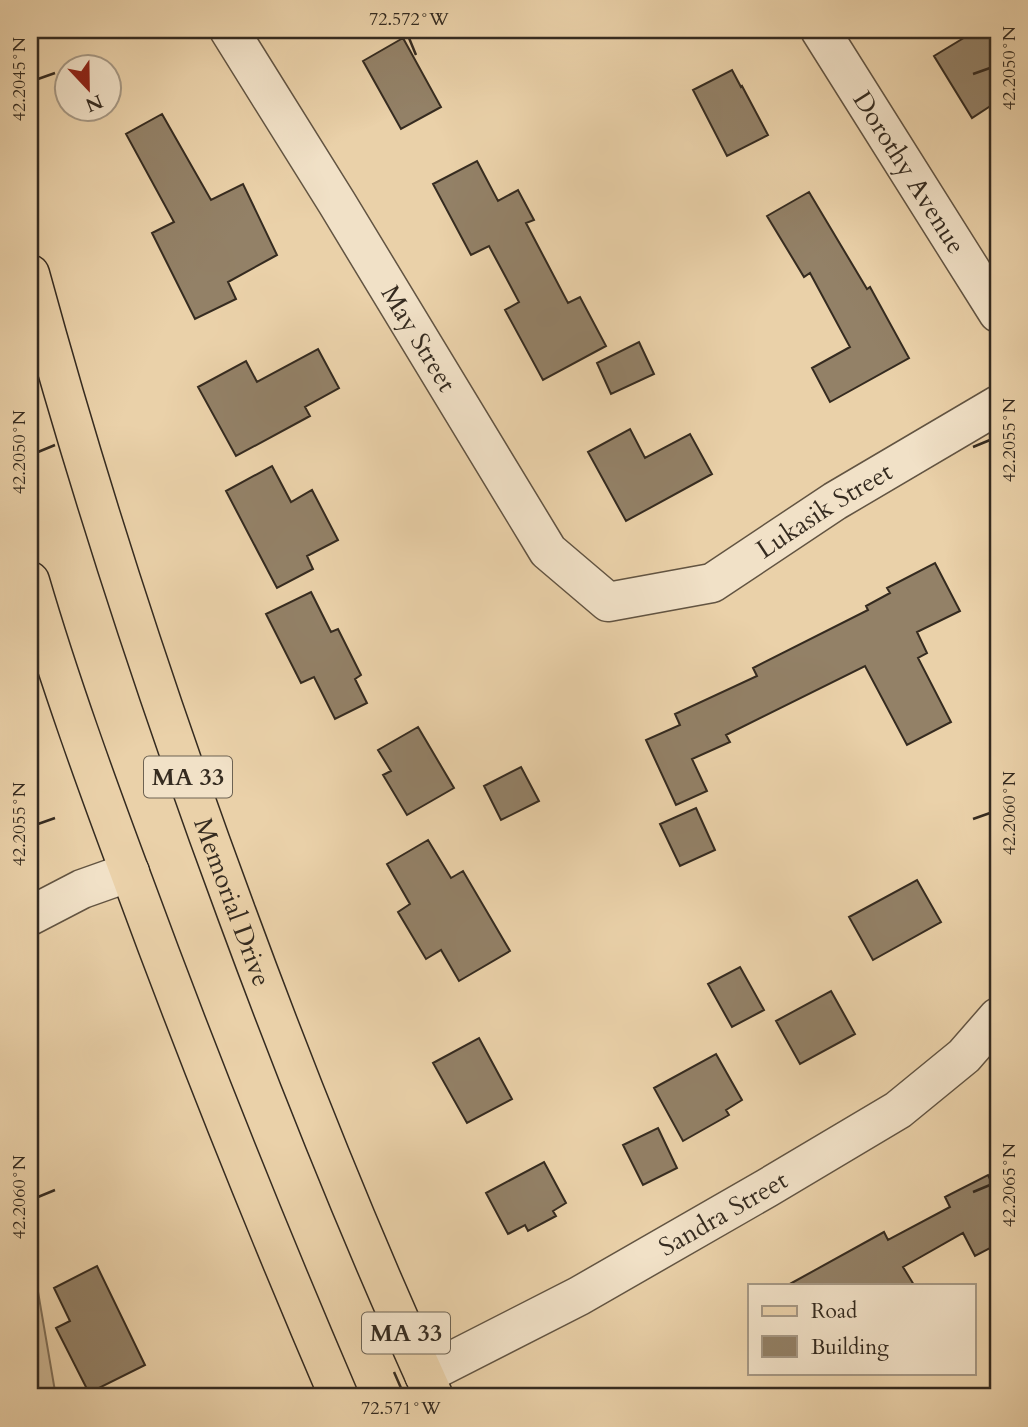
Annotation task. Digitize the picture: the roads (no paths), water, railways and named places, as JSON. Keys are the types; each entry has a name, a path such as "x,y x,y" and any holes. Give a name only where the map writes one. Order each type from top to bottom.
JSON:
{"main road":[{"name":"Memorial Drive","path":"30,274 98,506 210,841 276,1020 342,1186 429,1386"},
{"name":"MA 33","path":"30,581 44,629 130,872 220,1108 339,1397"}],"street":[{"name":"May Street","path":"229,30 548,551 608,602 642,596"},
{"name":"Dorothy Avenue","path":"820,30 998,313"},
{"name":"Lukasik Street","path":"642,596 712,583 835,501 998,405"},
{"path":"30,916 82,890 130,872"},
{"name":"Sandra Street","path":"429,1386 898,1110 964,1056 998,1017"}]}
